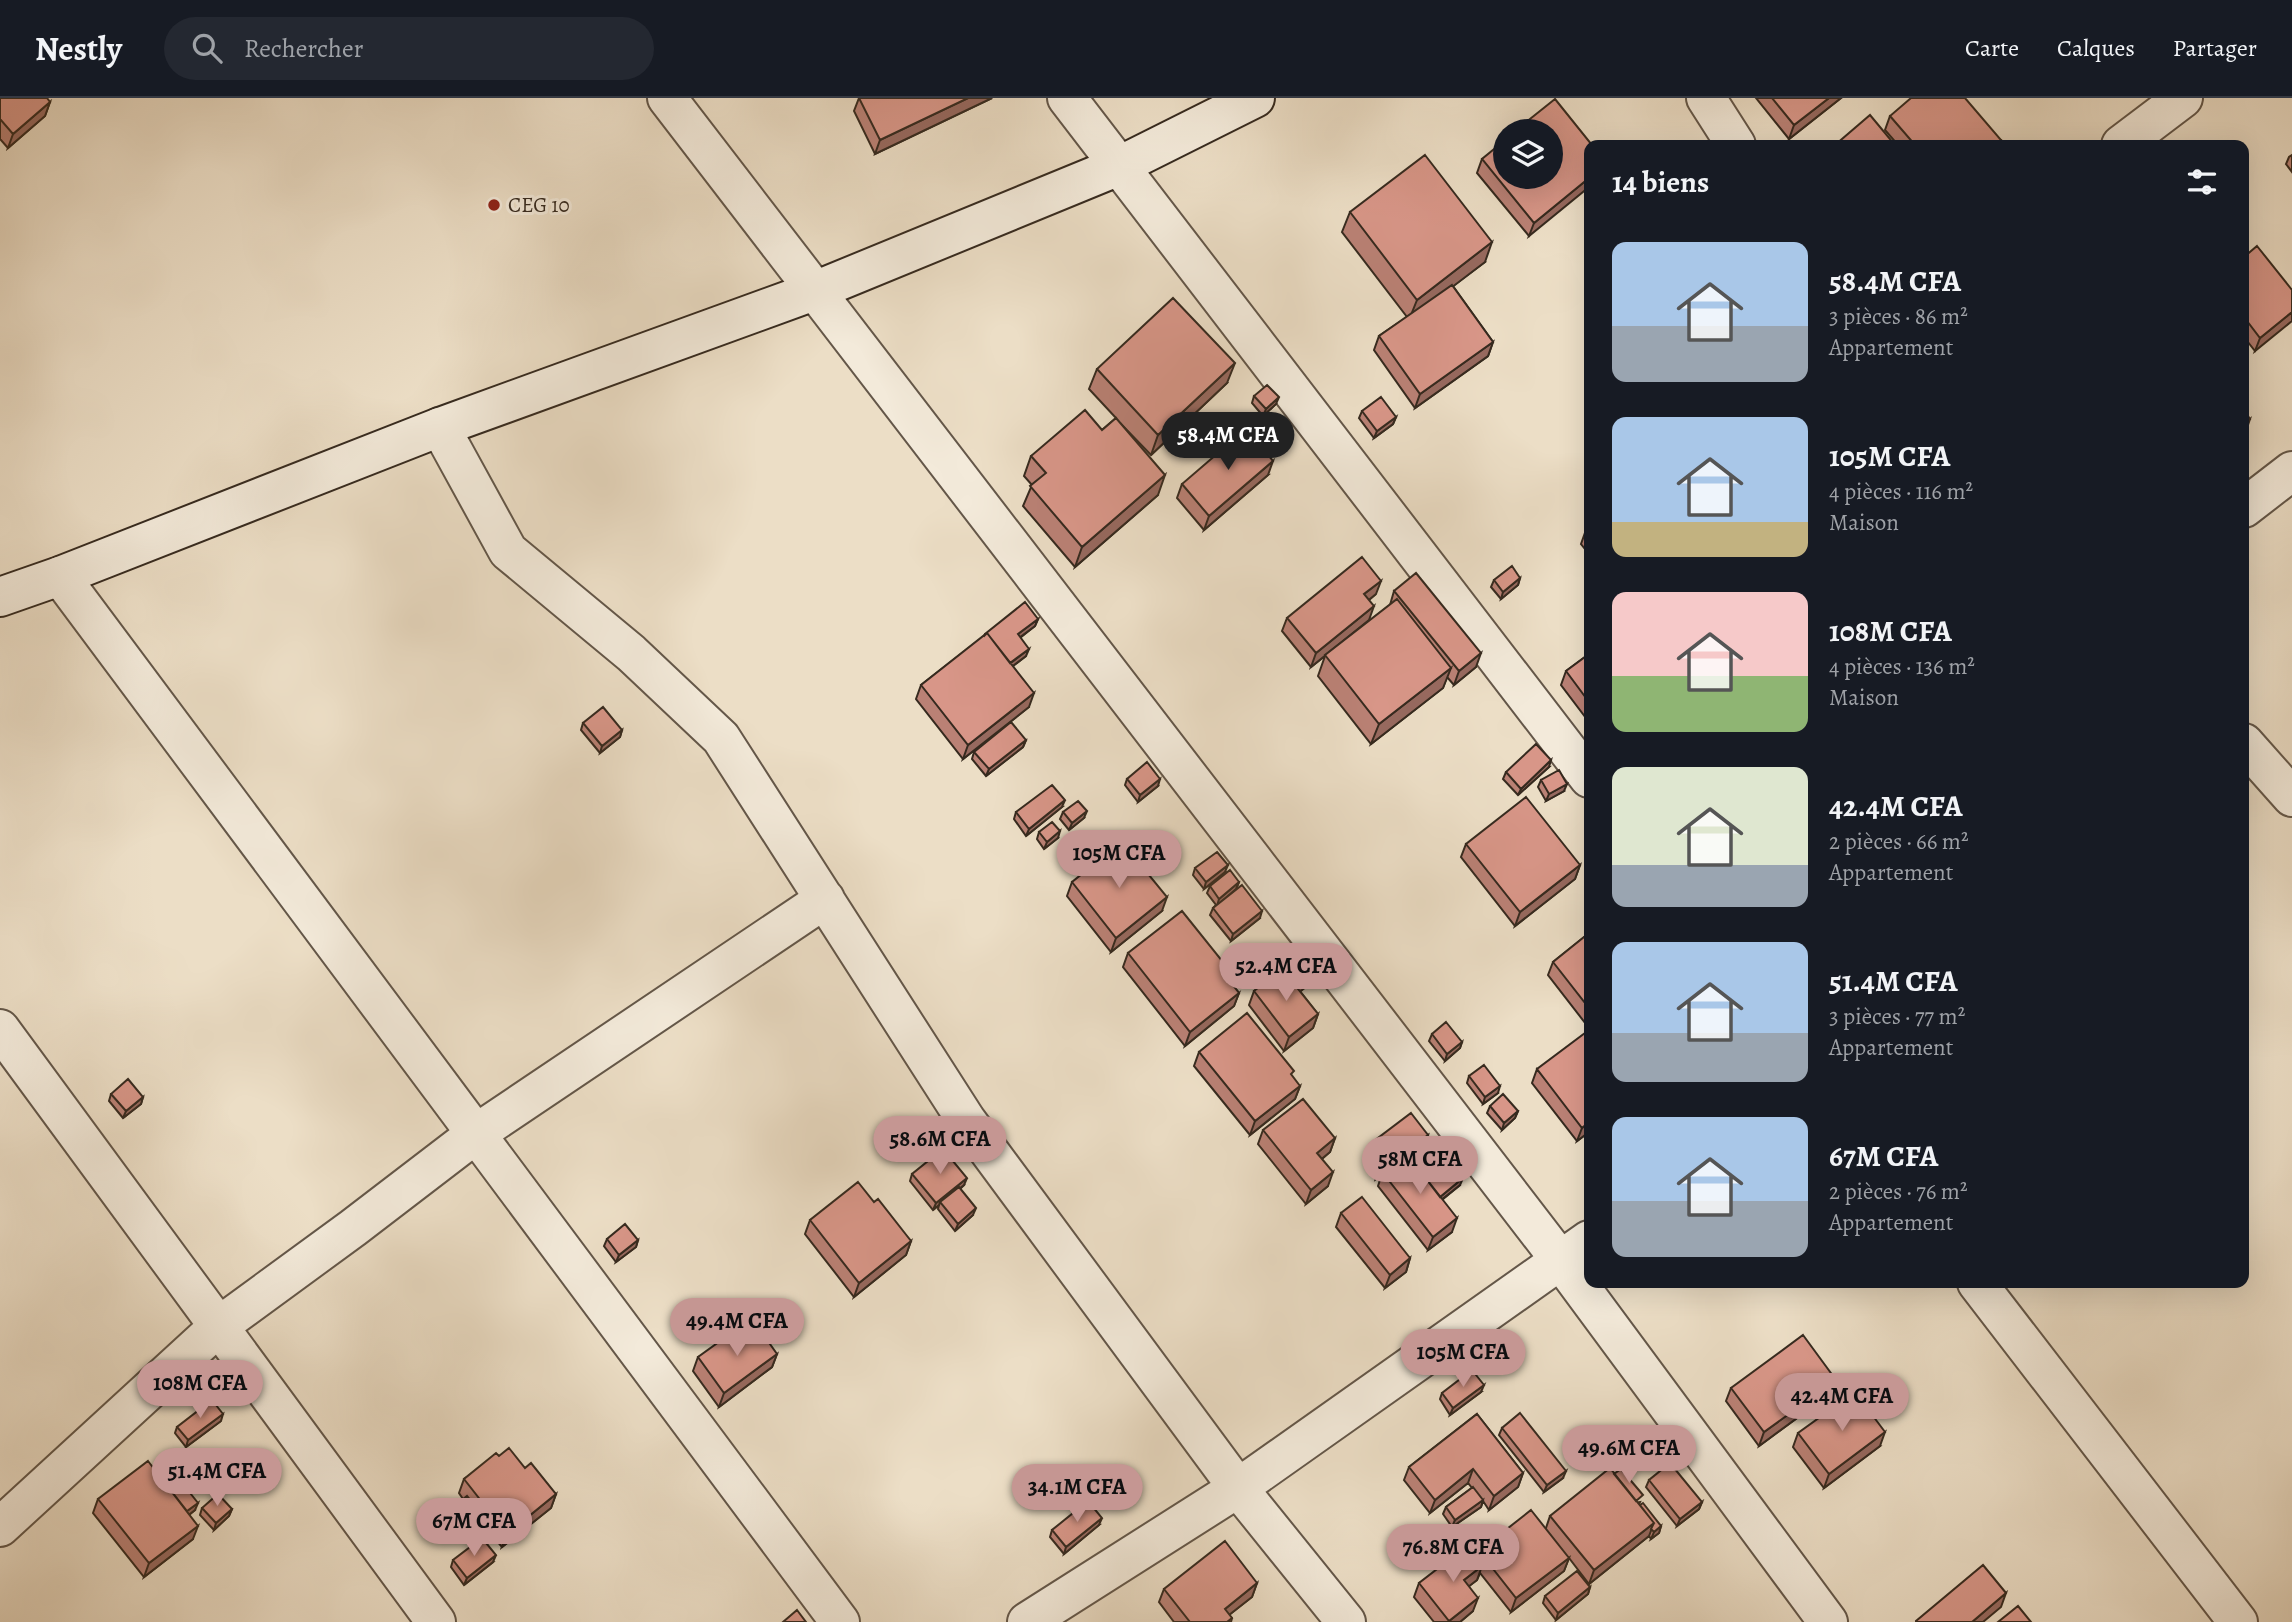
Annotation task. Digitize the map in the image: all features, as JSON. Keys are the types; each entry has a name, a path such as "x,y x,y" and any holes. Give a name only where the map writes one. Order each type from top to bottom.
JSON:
{"street":[{"path":"667,98 1575,1250 1238,1488 1027,1622"},
{"path":"1067,98 1584,771"},
{"path":"0,597 440,427 817,290 1119,166 1255,98"},
{"path":"1706,98 1732,140"},
{"path":"2128,140 2183,98"},
{"path":"440,427 508,551 631,653 721,738 966,1120 1238,1488 1346,1622"},
{"path":"2249,504 2292,471"},
{"path":"60,576 840,1622"},
{"path":"2249,749 2292,797"},
{"path":"0,1527 219,1326 354,1228 477,1133 825,899"},
{"path":"0,1029 436,1622"},
{"path":"1601,1288 1828,1622"},
{"path":"1981,1288 2238,1622"}],"building":[{"path":"0,98 47,98 50,102 13,134 0,119"},
{"path":"859,98 968,98 880,140"},
{"path":"1772,98 1829,98 1794,125"},
{"path":"1911,98 1965,98 2001,140 1911,140 1890,116"},
{"path":"1555,99 1588,140 1584,140 1584,182 1534,223 1506,189 1563,189 1563,119 1530,119"},
{"path":"1870,115 1891,140 1841,140"},
{"path":"1493,150 1493,173 1482,159"},
{"path":"1425,155 1492,242 1417,300 1350,212"},
{"path":"2257,246 2292,290 2292,312 2260,338 2249,324 2249,253"},
{"path":"1452,285 1493,342 1420,394 1379,336"},
{"path":"1173,298 1235,363 1158,435 1097,369"},
{"path":"1267,385 1279,397 1266,409 1254,396"},
{"path":"1381,397 1396,417 1377,431 1362,411"},
{"path":"1085,410 1102,430 1116,418 1165,475 1082,547 1030,486 1046,473 1031,456"},
{"path":"1246,429 1273,461 1209,516 1182,484"},
{"path":"1362,557 1381,581 1364,594 1374,606 1316,653 1287,618"},
{"path":"1512,566 1520,578 1503,592 1494,580"},
{"path":"1416,573 1481,653 1459,671 1394,591"},
{"path":"1397,599 1451,668 1379,724 1325,655"},
{"path":"1025,602 1038,619 1018,634 1029,649 1010,663 987,633 985,634"},
{"path":"987,633 1034,693 968,745 921,685"},
{"path":"1584,658 1584,695 1566,671"},
{"path":"603,707 622,730 602,746 583,723"},
{"path":"1011,722 1026,740 989,769 974,752"},
{"path":"1536,744 1551,760 1521,789 1506,772"},
{"path":"1147,762 1160,779 1140,795 1127,779"},
{"path":"1559,770 1567,784 1549,794 1541,780"},
{"path":"1052,785 1065,800 1029,829 1016,812"},
{"path":"1526,797 1580,865 1520,912 1466,844"},
{"path":"1078,801 1087,811 1072,823 1063,812"},
{"path":"1052,822 1060,831 1047,842 1039,832"},
{"path":"1122,842 1167,897 1116,938 1072,882"},
{"path":"1217,852 1228,865 1206,882 1195,868"},
{"path":"1230,870 1239,882 1219,899 1210,886"},
{"path":"1242,885 1262,911 1233,934 1213,908"},
{"path":"1182,911 1227,967 1222,971 1239,993 1190,1032 1128,953"},
{"path":"1584,937 1584,1002 1553,962"},
{"path":"1299,966 1309,979 1298,988 1287,975"},
{"path":"1282,969 1318,1014 1289,1037 1254,991"},
{"path":"1247,1013 1294,1071 1291,1074 1300,1086 1255,1121 1199,1052"},
{"path":"1446,1022 1462,1042 1447,1054 1432,1034"},
{"path":"1584,1034 1582,1128 1537,1069"},
{"path":"1484,1065 1500,1086 1485,1097 1469,1076"},
{"path":"128,1079 143,1097 126,1111 111,1094"},
{"path":"1503,1094 1518,1111 1504,1123 1490,1106"},
{"path":"1303,1099 1335,1138 1317,1153 1333,1172 1311,1190 1263,1130"},
{"path":"1411,1113 1428,1135 1379,1172 1373,1164 1381,1159 1370,1144"},
{"path":"916,1131 924,1140 914,1148 907,1138"},
{"path":"1430,1138 1463,1178 1440,1197 1408,1155"},
{"path":"943,1149 967,1178 936,1203 912,1174"},
{"path":"1407,1154 1457,1218 1433,1237 1383,1173"},
{"path":"858,1182 874,1202 878,1199 911,1241 859,1283 810,1220"},
{"path":"959,1187 976,1208 958,1224 940,1202"},
{"path":"1362,1197 1410,1258 1390,1275 1341,1213"},
{"path":"625,1224 638,1240 619,1255 607,1239"},
{"path":"758,1327 777,1354 724,1393 698,1357 730,1334 736,1343"},
{"path":"1803,1335 1836,1380 1764,1432 1731,1388"},
{"path":"1472,1370 1484,1385 1453,1408 1442,1393"},
{"path":"1855,1392 1885,1432 1829,1474 1798,1433"},
{"path":"212,1400 223,1414 188,1440 177,1427"},
{"path":"1520,1413 1566,1471 1547,1485 1502,1428"},
{"path":"1477,1414 1523,1473 1494,1496 1473,1469 1435,1500 1409,1467"},
{"path":"509,1448 525,1468 531,1463 556,1494 507,1534 464,1479 496,1453 499,1456"},
{"path":"148,1461 198,1526 149,1563 98,1499"},
{"path":"1670,1463 1702,1502 1680,1519 1649,1480"},
{"path":"1610,1468 1654,1523 1594,1570 1550,1516"},
{"path":"1621,1469 1643,1495 1636,1501 1614,1474"},
{"path":"179,1479 198,1503 187,1511 169,1488"},
{"path":"1473,1487 1483,1500 1455,1520 1446,1507"},
{"path":"218,1494 232,1509 216,1523 202,1508"},
{"path":"467,1496 489,1523 472,1536 451,1509"},
{"path":"1088,1501 1102,1518 1066,1547 1052,1530"},
{"path":"1643,1503 1661,1526 1654,1532 1651,1529 1654,1523 1640,1505"},
{"path":"1531,1510 1569,1558 1516,1598 1479,1551"},
{"path":"482,1538 496,1555 467,1578 453,1560"},
{"path":"1225,1541 1257,1583 1225,1609 1232,1618 1227,1622 1190,1622 1164,1589"},
{"path":"1467,1546 1482,1566 1464,1580 1478,1598 1449,1621 1419,1583"},
{"path":"1983,1565 2006,1593 1972,1622 1916,1622 1916,1621"},
{"path":"1577,1571 1590,1587 1558,1613 1545,1596"},
{"path":"2018,1606 2031,1622 1998,1622"},
{"path":"797,1610 806,1622 783,1622"}],"place":[{"name":"CEG 10","path":"494,205"}]}
